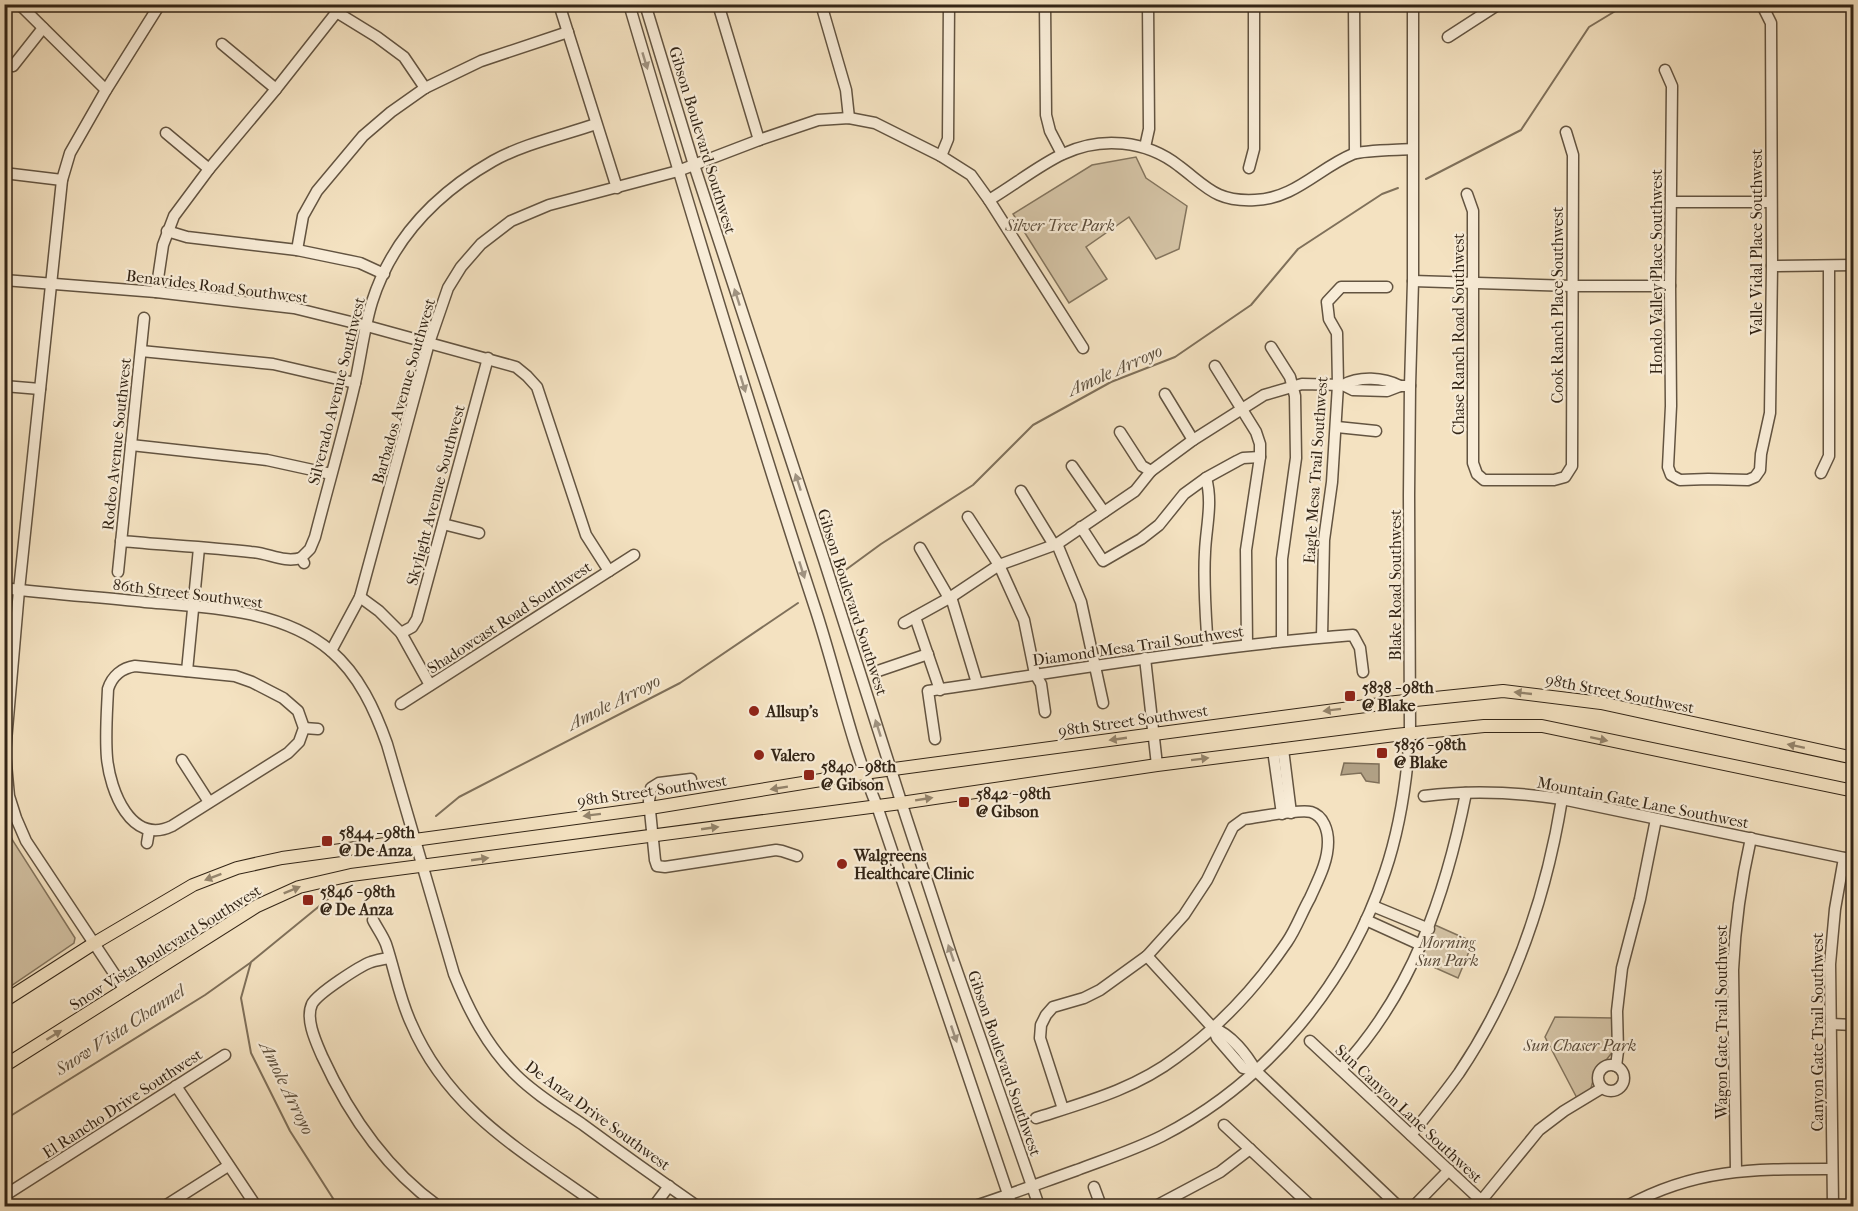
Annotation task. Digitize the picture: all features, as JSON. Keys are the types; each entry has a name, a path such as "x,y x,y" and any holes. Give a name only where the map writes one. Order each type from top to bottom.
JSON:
{"main road":[{"name":"98th Street Southwest","path":"414,839 650,808 864,773 1411,700 1503,691 1601,703 1854,758"},
{"path":"423,866 901,803 1157,765 1410,733 1484,726 1542,726 1837,788 1854,789"},
{"name":"Snow Vista Boulevard Southwest","path":"4,1001 93,944 193,885 237,868 304,854 414,839"},
{"name":"Snow Vista Boulevard Southwest","path":"4,1066 257,906 299,887 351,875 423,866"}],"street":[{"path":"19,4 106,90"},
{"path":"125,990 27,841 16,818 9,796 6,775 7,696 62,180 70,153 160,4"},
{"path":"559,4 617,188"},
{"name":"Gibson Boulevard Southwest","path":"629,4 678,171 781,506 825,639 864,773 1012,1206"},
{"name":"Gibson Boulevard Southwest","path":"645,4 694,165 901,803 1039,1206"},
{"path":"718,4 759,140"},
{"path":"821,4 846,90 849,118"},
{"path":"941,156 948,139 949,4"},
{"path":"1045,4 1046,116 1050,131 1062,154"},
{"path":"1145,147 1149,129 1148,4"},
{"path":"1249,168 1254,149 1254,4"},
{"path":"1354,4 1355,153"},
{"name":"Blake Road Southwest","path":"1008,1195 1129,1152 1163,1136 1223,1098 1256,1071 1286,1041 1312,1010 1336,974 1373,906 1386,869 1399,814 1410,733 1405,386 1413,281 1413,4"},
{"path":"1448,37 1487,8 1499,4"},
{"name":"Valle Vidal Place Southwest","path":"1671,475 1680,480 1748,480 1755,477 1760,470 1770,412 1772,266 1771,23 1763,7"},
{"path":"156,292 163,245 174,216 208,169 341,9 404,57 425,88"},
{"path":"13,66 43,28"},
{"path":"297,250 303,216 317,191 363,136 391,112 425,88 480,61 568,32"},
{"path":"222,44 276,90"},
{"name":"Hondo Valley Place Southwest","path":"1665,70 1672,86 1671,406 1668,467 1671,475"},
{"name":"Barbados Avenue Southwest","path":"331,651 360,597 429,343 448,288 461,267 481,244 511,221 549,205 678,171 818,120 849,118 875,123 941,156 971,176 990,200 1083,348"},
{"name":"Silverado Avenue Southwest","path":"199,548 255,552 284,560 302,561 315,537 355,383 372,303 395,251 408,232 436,201 454,186 494,160 596,124"},
{"name":"Cook Ranch Place Southwest","path":"1565,477 1572,466 1573,155 1566,132"},
{"path":"166,133 208,169"},
{"path":"990,200 1062,154 1081,147 1104,143 1126,143 1145,147 1165,156 1209,191 1230,199 1254,201 1272,199 1287,193 1355,153 1412,149"},
{"path":"4,173 62,180"},
{"name":"Chase Ranch Road Southwest","path":"1467,194 1473,211 1473,463 1476,474 1484,480 1554,480 1565,477"},
{"path":"1671,202 1771,202"},
{"path":"167,231 187,237 297,250 360,263 384,274"},
{"path":"1772,266 1854,266"},
{"path":"1821,473 1829,456 1829,266"},
{"name":"Benavides Road Southwest","path":"4,280 156,292 294,308 516,367 537,387 586,535 609,571"},
{"path":"1413,281 1572,286 1670,286"},
{"name":"Eagle Mesa Trail Southwest","path":"1322,637 1324,540 1332,482 1340,385 1337,333 1329,319 1327,302 1341,287 1387,287"},
{"name":"Rodeo Avenue Southwest","path":"118,573 144,318"},
{"path":"1271,347 1290,377 1295,396 1296,458 1282,559 1282,641"},
{"path":"141,351 273,364 355,383"},
{"name":"Skylight Avenue Southwest","path":"401,633 412,627 417,619 488,358"},
{"path":"1215,366 1256,432 1260,444 1246,550 1247,645"},
{"path":"904,623 950,598 999,565 1055,544 1082,527 1135,491 1151,471 1193,440 1264,395 1292,386 1311,384 1340,385 1353,390 1368,385 1387,391 1405,386"},
{"path":"4,386 40,389"},
{"path":"1165,394 1193,440"},
{"path":"1337,428 1376,431"},
{"path":"1120,432 1142,466 1151,471"},
{"path":"131,445 267,460 331,474"},
{"path":"1082,527 1103,561 1141,539 1159,525 1184,494 1206,478 1237,461 1260,457"},
{"path":"1072,465 1104,512"},
{"path":"1206,478 1211,494 1205,553 1205,616 1208,650"},
{"path":"1021,491 1055,544 1081,602 1103,703"},
{"path":"968,517 999,565 1024,620 1035,674 1041,684 1045,712"},
{"path":"443,524 479,533"},
{"path":"121,541 199,548 187,671"},
{"path":"920,548 950,598 976,683"},
{"name":"Shadowcast Road Southwest","path":"401,704 634,555"},
{"name":"86th Street Southwest","path":"4,588 194,606 248,614 273,620 311,637 331,651 353,676 375,712 387,744 414,839"},
{"path":"360,597 379,611 401,633 430,685"},
{"path":"915,617 940,690"},
{"name":"Diamond Mesa Trail Southwest","path":"935,739 928,691 976,683 1145,658 1353,634 1360,648 1363,672"},
{"path":"878,671 928,654"},
{"path":"1145,658 1157,765"},
{"path":"110,663 117,674"},
{"path":"135,666 235,676 261,686 294,706 301,717 304,728 299,742 288,753 165,829 149,831 139,827 126,811 113,785 108,768 106,749 108,689 117,674 135,666"},
{"path":"304,728 318,729"},
{"path":"1278,750 1287,813"},
{"path":"182,760 209,802"},
{"path":"691,779 655,784 649,792 657,866 665,867 777,850 797,856"},
{"path":"1341,1069 1377,1023 1399,987 1429,929 1455,849 1466,793"},
{"name":"Mountain Gate Lane Southwest","path":"1424,796 1512,793 1562,799 1849,859"},
{"path":"1411,1135 1459,1072 1507,989 1542,895 1562,799"},
{"path":"1036,1118 1109,1095 1157,1072 1213,1028 1252,987 1288,941 1321,874 1328,849 1328,834 1322,819 1311,812 1287,813 1244,819 1237,823 1207,880 1184,915 1147,956 1100,990 1084,998 1053,1007 1039,1031 1063,1109"},
{"path":"1616,1066 1617,1011 1622,968 1640,899 1656,819"},
{"path":"147,843 149,831"},
{"name":"Wagon Gate Trail Southwest","path":"1736,1171 1734,953 1741,889 1751,838"},
{"name":"De Anza Drive Southwest","path":"414,839 454,974 465,1003 494,1050 516,1076 697,1206"},
{"name":"Canyon Gate Trail Southwest","path":"1833,1206 1832,936 1836,901 1849,859"},
{"path":"1373,906 1429,929"},
{"path":"1395,933 1402,917"},
{"path":"373,920 386,943 397,987 411,1023 425,1053 443,1081 488,1127 599,1206"},
{"path":"1366,920 1421,945"},
{"path":"1147,956 1213,1028 1222,1031 1235,1052 1250,1060 1256,1071 1398,1206"},
{"path":"389,958 371,962 319,995 312,1004 309,1014 318,1046 340,1094 357,1122 392,1166 414,1188 438,1206"},
{"path":"1831,1024 1854,1025"},
{"name":"Sun Canyon Lane Southwest","path":"1310,1041 1484,1204"},
{"name":"El Rancho Drive Southwest","path":"4,1196 225,1055"},
{"path":"1608,1065 1616,1066 1622,1071 1624,1079 1621,1087 1614,1091 1602,1088 1598,1080 1600,1071 1608,1065"},
{"path":"176,1086 256,1206"},
{"path":"1484,1204 1539,1130 1564,1111 1602,1088"},
{"path":"1224,1125 1311,1206"},
{"path":"1156,1206 1220,1172 1250,1149"},
{"path":"165,1206 228,1166"},
{"path":"1627,1206 1643,1197 1678,1184 1715,1174 1755,1169 1832,1169"},
{"path":"1414,1206 1449,1170"},
{"path":"654,1206 669,1186"},
{"path":"1094,1187 1101,1206"},
{"path":"975,1206 1008,1195"}],"green space":[{"name":"Silver Tree Park","path":"1136,157 1146,178 1187,206 1179,249 1156,259 1129,217 1086,247 1107,279 1069,303 1013,214 1092,165"},
{"path":"4,822 13,841 75,938 74,943 5,990"},
{"name":"Morning Sun Park","path":"1435,925 1473,942 1458,978 1420,961"},
{"name":"Sun Chaser Park","path":"1555,1017 1613,1018 1614,1050 1596,1069 1590,1092 1578,1100 1545,1037"}],"shaded area":[{"path":"1344,763 1379,764 1379,783 1366,781 1361,773 1341,775"}],"waterway":[{"name":"Amole Arroyo","path":"1426,179 1521,130 1589,27 1627,4"},
{"name":"Amole Arroyo","path":"840,574 881,544 973,485 1033,425 1111,382 1175,357 1251,305 1298,249 1382,194 1398,188"},
{"name":"Amole Arroyo","path":"436,816 459,797 680,683 798,603"},
{"name":"Amole Arroyo","path":"328,899 251,962 241,998 251,1053 290,1131 334,1200 342,1206"},
{"name":"Snow Vista Channel","path":"4,1120 205,995 250,963"}],"place":[{"name":"5838 - 98th @ Blake","path":"1350,696"},
{"name":"Allsup's","path":"754,711"},
{"name":"5836 - 98th @ Blake","path":"1382,753"},
{"name":"Valero","path":"759,755"},
{"name":"5840 - 98th @ Gibson","path":"809,775"},
{"name":"5842 - 98th @ Gibson","path":"964,802"},
{"name":"5844 - 98th @ De Anza","path":"327,841"},
{"name":"Walgreens Healthcare Clinic","path":"842,864"},
{"name":"5846 - 98th @ De Anza","path":"308,900"}]}
